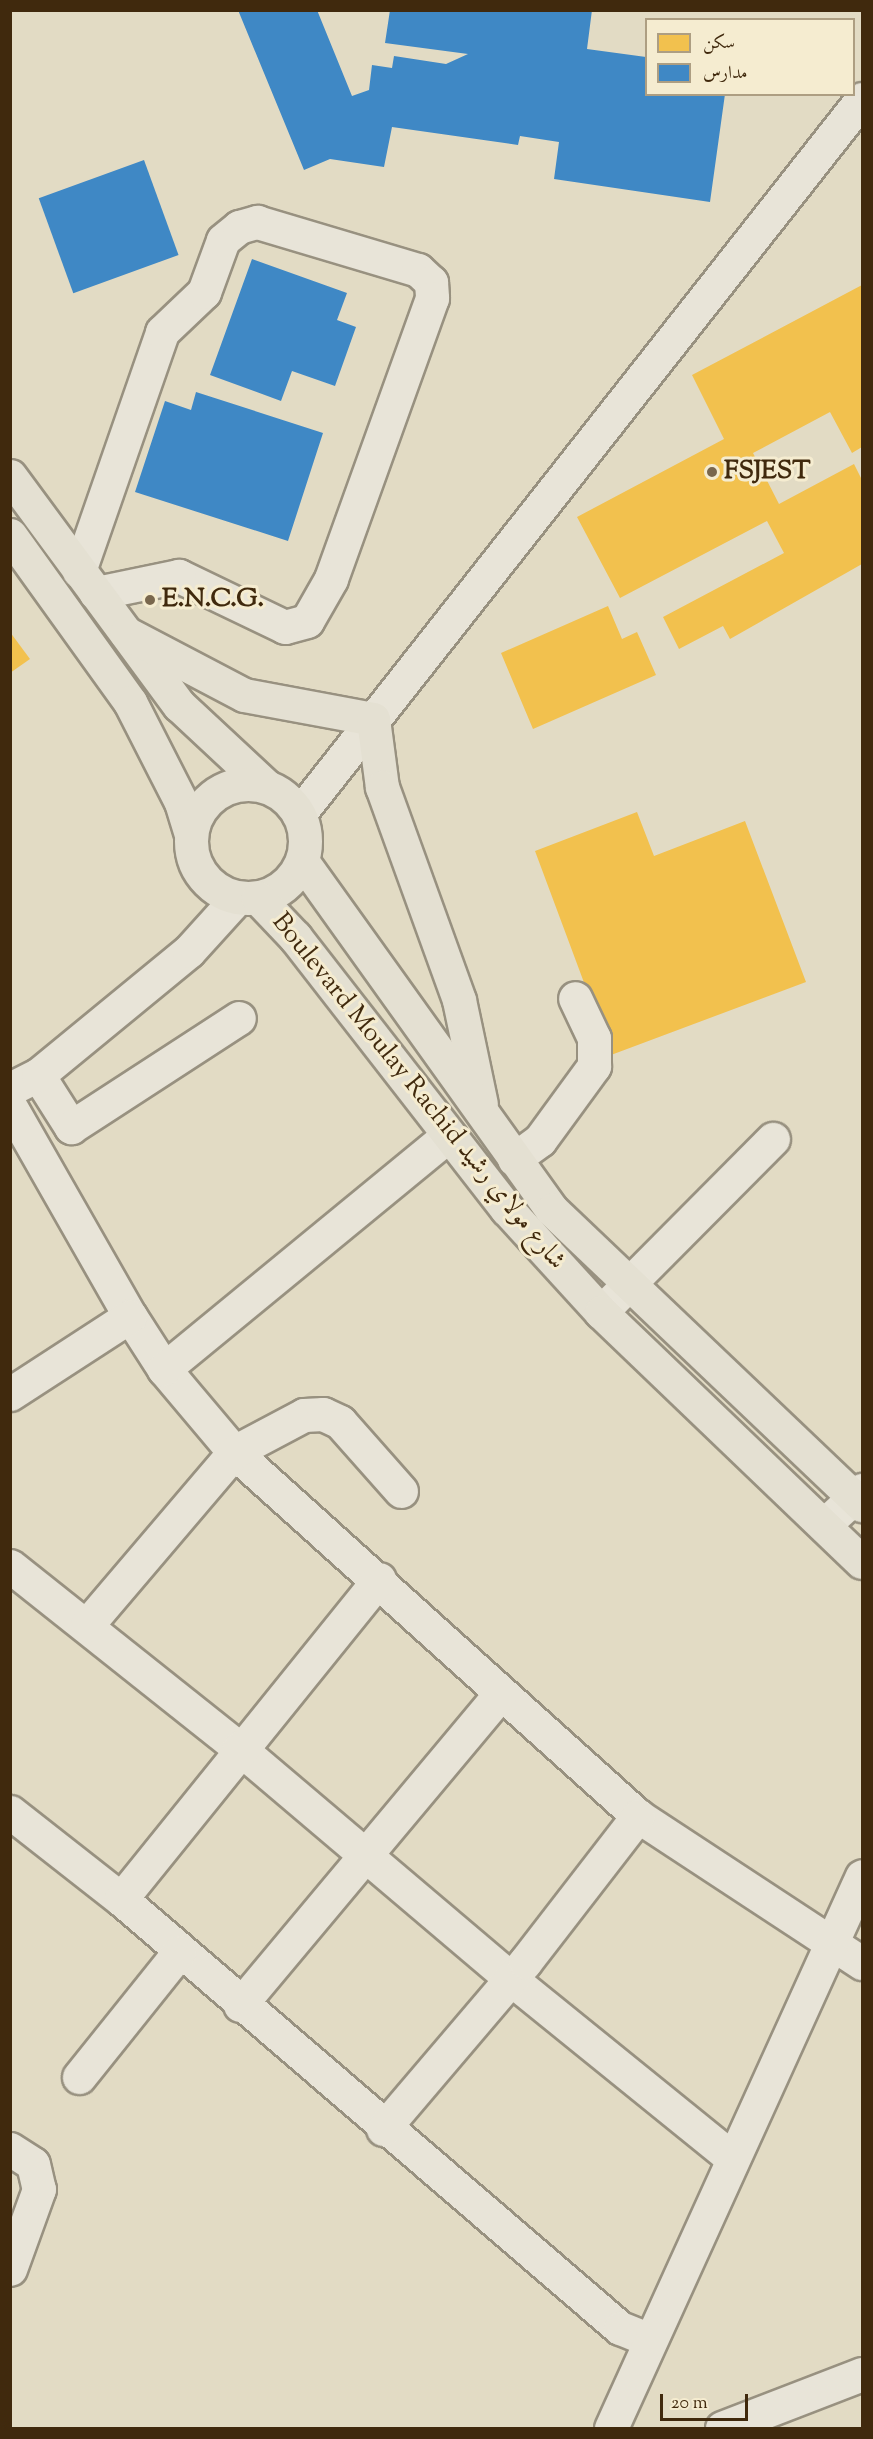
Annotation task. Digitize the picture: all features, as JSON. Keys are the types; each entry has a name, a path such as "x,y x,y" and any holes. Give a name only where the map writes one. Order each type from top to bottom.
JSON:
{"main road":[{"path":"10,476 179,705 299,814 306,845 302,861 277,891 247,898 202,875 181,802 130,702 10,535"},
{"path":"126,633 244,695 374,719 382,787 459,1000 482,1112"},
{"path":"191,836 200,810 219,791 238,784 266,786"},
{"name":"Boulevard Moulay Rachid شارع مولاي رشيد","path":"302,861 552,1210 626,1283 860,1497"},
{"name":"Boulevard Moulay Rachid شارع مولاي رشيد","path":"247,898 295,937 448,1136 601,1312 862,1562"}],"street":[{"path":"299,814 862,99"},
{"path":"257,222 418,270 431,282 432,298 331,579 308,621 285,627 179,576 88,582 162,332 204,292 223,240 238,227 257,222"},
{"path":"238,1018 71,1127 24,1082 189,951 247,898"},
{"path":"514,1160 540,1140 594,1066 594,1038 575,998"},
{"path":"10,1106 129,1316 164,1369 234,1452 379,1579 500,1694 638,1816 832,1946 862,1963"},
{"path":"164,1369 448,1136"},
{"path":"601,1312 626,1283 773,1139"},
{"path":"10,1394 129,1316"},
{"path":"87,1625 234,1452 304,1415 323,1414 340,1422 401,1491"},
{"path":"824,1525 860,1497"},
{"path":"121,1899 240,1748 379,1579"},
{"path":"15,1581 87,1625 240,1748 511,1979 732,2158"},
{"path":"240,2005 500,1694"},
{"path":"383,2129 511,1979 638,1816"},
{"path":"14,1823 121,1899 383,2129 620,2328 650,2340"},
{"path":"611,2428 862,1876"},
{"path":"79,2078 179,1952"},
{"path":"10,2149 33,2164 39,2189 10,2269"},
{"path":"722,2428 862,2374"}],"building: سكن":[{"name":"FSJEST","path":"862,285 862,447 852,453 830,412 753,453 779,504 854,464 862,480 862,564 730,639 723,626 679,649 663,617 784,553 767,521 620,598 577,517 724,439 692,375"},
{"path":"608,606 622,639 637,632 656,675 533,729 501,653"},
{"path":"10,632 30,659 10,673"},
{"path":"637,812 654,856 745,821 806,982 611,1055 535,851"}],"building: مدارس":[{"path":"238,10 317,10 352,96 369,90 372,65 392,68 394,56 446,64 468,54 385,43 390,10 592,10 587,49 645,57 645,96 725,96 710,202 554,179 559,142 520,136 518,145 392,127 384,167 330,159 304,170"},
{"path":"144,160 179,255 73,293 39,198"},
{"path":"252,259 347,293 337,320 356,327 335,386 292,371 281,401 210,375"},
{"path":"196,392 323,433 288,541 135,492 165,401 191,410"}],"place":[{"name":"FSJEST","path":"712,472"},
{"name":"E.N.C.G.","path":"150,600"}]}
